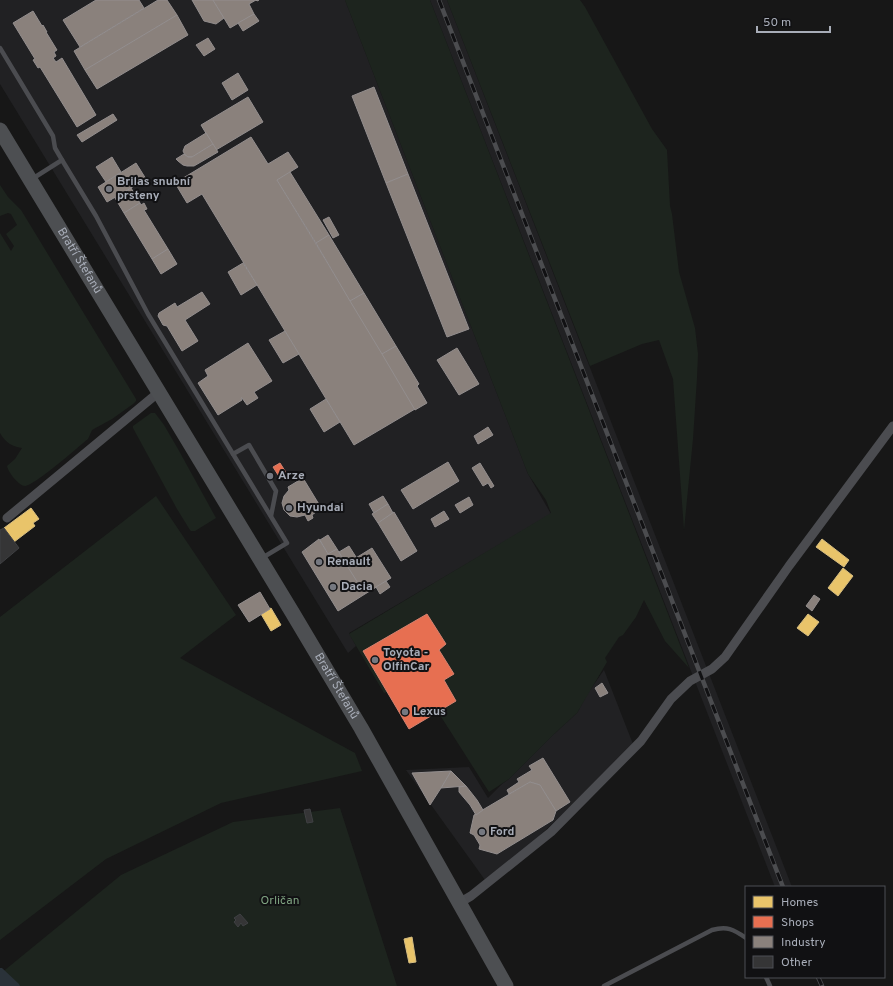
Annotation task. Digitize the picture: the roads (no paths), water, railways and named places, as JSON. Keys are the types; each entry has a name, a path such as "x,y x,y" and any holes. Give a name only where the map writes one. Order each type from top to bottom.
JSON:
{"main road":[{"name":"Bratří Štefanů","path":"0,130 361,728 502,982"}],"street":[{"path":"7,518 159,392"},
{"path":"459,903 471,896 551,832 641,741 671,699 690,680 712,669 725,657 789,566 893,426"}],"lane":[{"path":"0,48 53,136 55,148 96,216 148,314 287,543 260,559"},
{"path":"30,180 62,160"},
{"path":"233,454 249,445 276,491 271,516"},
{"path":"604,986 712,930 721,928 731,929 745,937"}],"railway":[{"path":"439,0 783,886"},
{"path":"818,978 822,986"}],"place":[{"name":"Brilas snubní prsteny","path":"109,189"},
{"name":"Arze","path":"270,476"},
{"name":"Hyundai","path":"289,508"},
{"name":"Renault","path":"319,562"},
{"name":"Dacia","path":"333,587"},
{"name":"Toyota - OlfinCar","path":"375,660"},
{"name":"Lexus","path":"405,712"},
{"name":"Ford","path":"482,832"}],"park label":[{"name":"Orličan","path":"280,901"}]}
